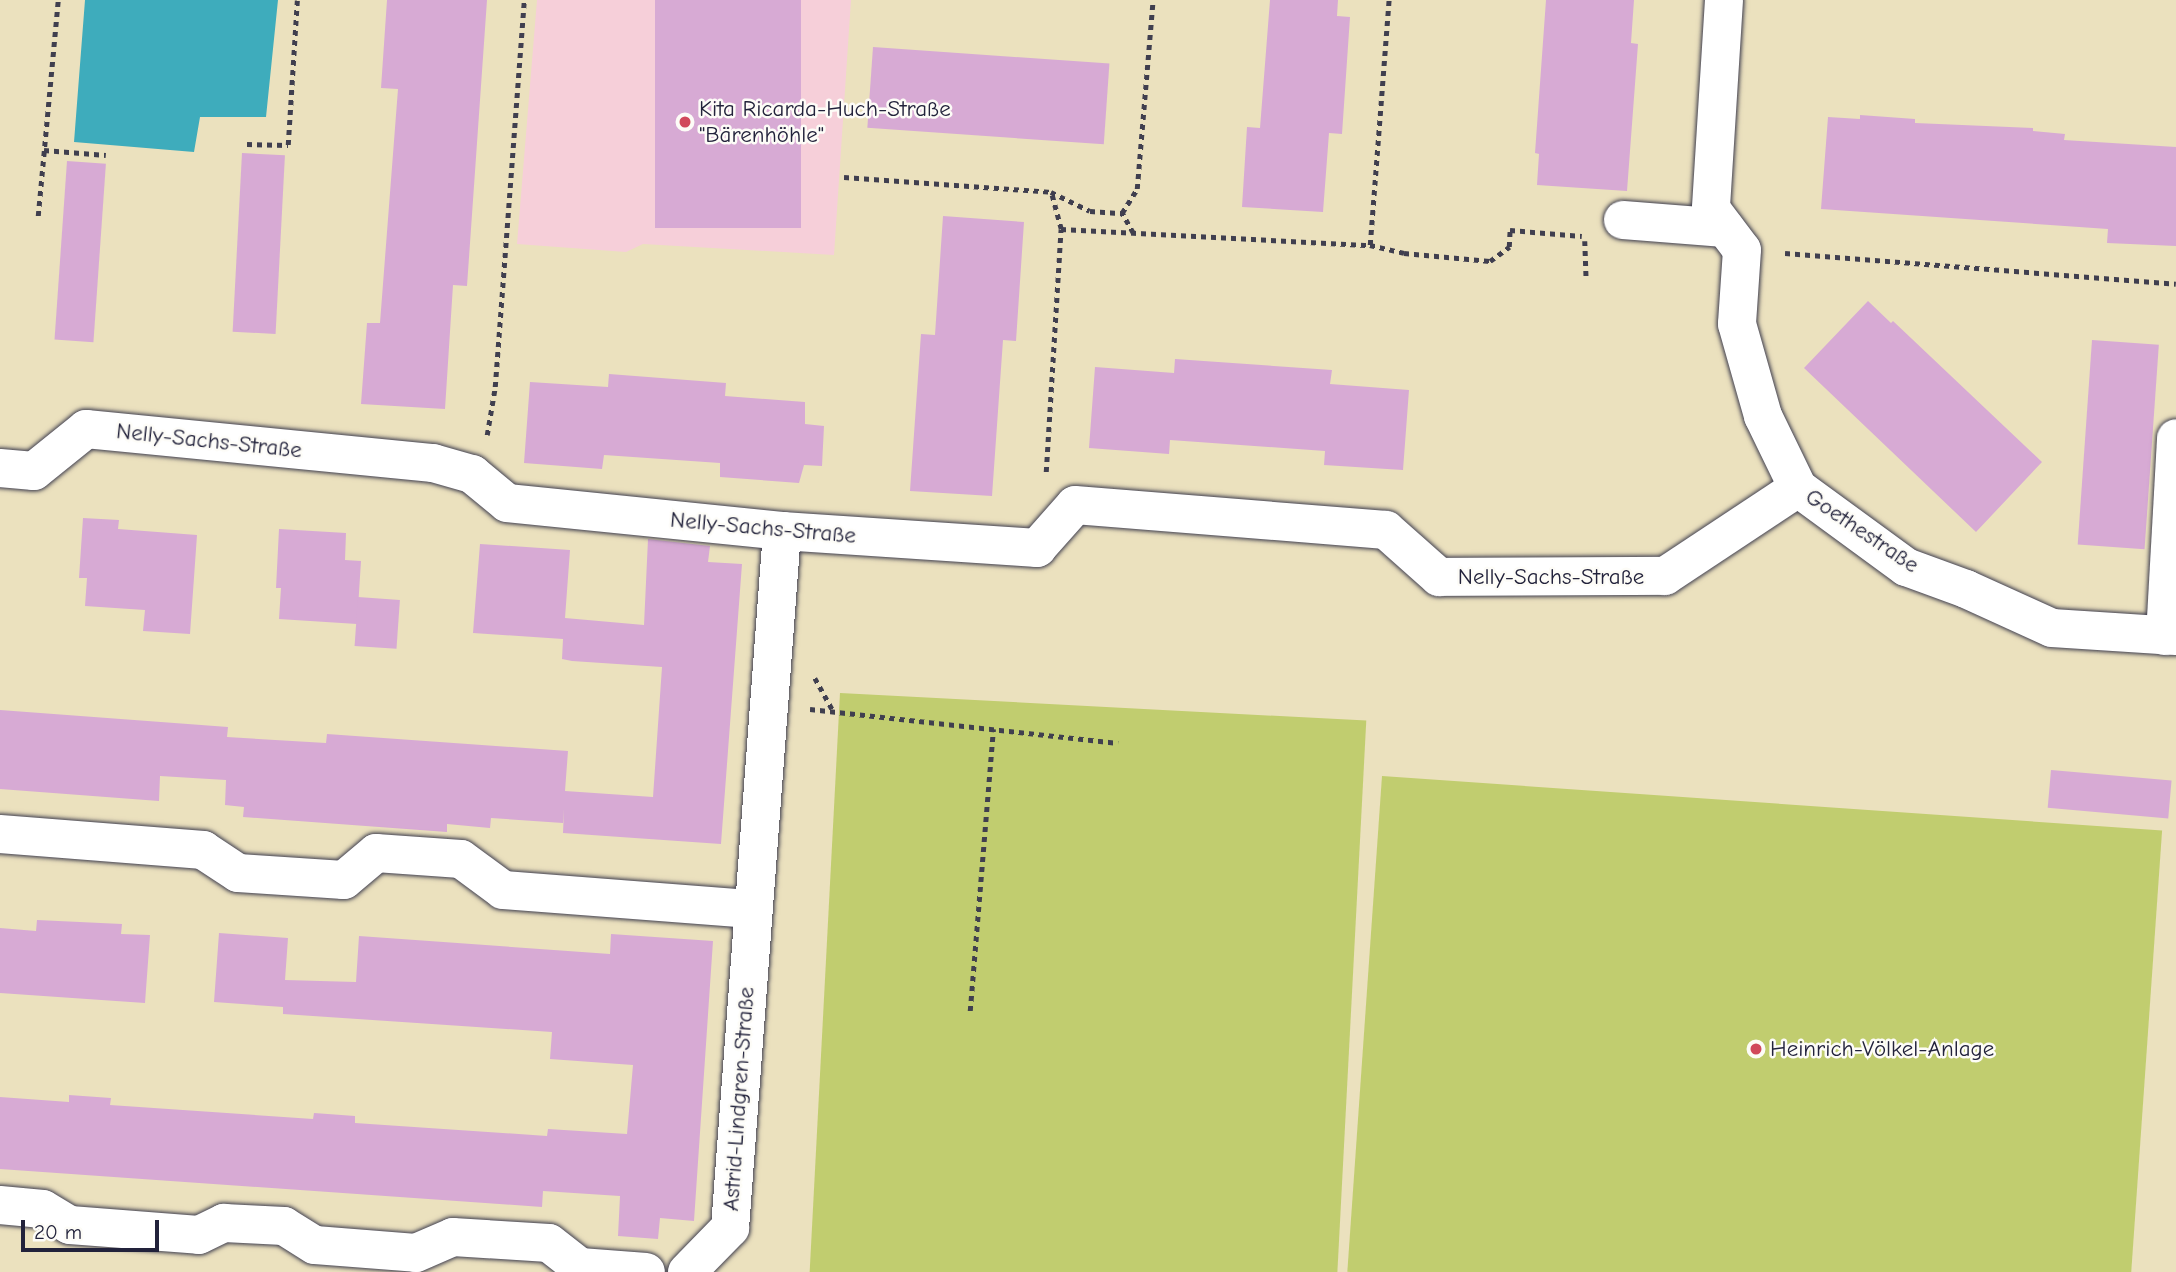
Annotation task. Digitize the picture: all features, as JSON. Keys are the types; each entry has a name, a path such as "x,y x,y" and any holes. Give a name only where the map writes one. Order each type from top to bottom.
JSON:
{"street":[{"name":"Goethestraße","path":"1724,0 1711,209 1734,239 1737,324 1763,416 1798,488 1906,567 1966,589 2052,628 2171,636 2176,438"},
{"path":"1623,220 1734,239"},
{"name":"Nelly-Sachs-Straße","path":"0,468 34,471 86,429 433,463 472,474 507,503 782,531 1037,548 1075,505 1386,530 1439,577 1665,576 1798,488"},
{"name":"Astrid-Lindgren-Straße","path":"687,1272 730,1228 782,531"},
{"path":"0,835 204,849 238,873 344,880 376,853 461,859 503,890 752,909"},
{"path":"0,1205 43,1209 70,1225 199,1235 224,1223 284,1226 315,1245 416,1253 453,1237 549,1243 580,1267 646,1272"}],"path":[{"path":"38,216 58,0"},
{"path":"247,144 288,145 297,0"},
{"path":"472,474 486,442 495,387 524,0"},
{"path":"1122,213 1137,189 1153,0"},
{"path":"1370,245 1389,0"},
{"path":"44,150 106,155"},
{"path":"844,177 1052,192 1090,211 1122,213"},
{"path":"1052,192 1061,229 1044,498 1054,527"},
{"path":"1122,213 1133,233"},
{"path":"1061,229 1370,245 1404,253 1490,261 1509,247 1510,230 1585,236 1586,278"},
{"path":"1734,239 2176,284"},
{"path":"815,664 814,677 833,711"},
{"path":"768,704 1118,743"},
{"path":"970,1011 993,729"}],"shaded area":[{"name":"Kita Ricarda-Huch-Straße \"Bärenhöhle\"","path":"537,0 851,0 834,255 643,244 626,252 517,244"}],"green space":[{"path":"840,693 1366,721 1337,1272 810,1272"},
{"name":"Heinrich-Völkel-Anlage","path":"1382,776 2162,831 2131,1272 1347,1272"}],"water":[{"path":"85,0 278,0 266,117 200,117 194,152 74,142"}],"building":[{"path":"387,0 487,0 467,286 453,285 445,409 361,404 367,323 380,323 398,89 381,88"},
{"path":"655,0 801,0 801,228 655,228"},
{"path":"1270,0 1338,0 1337,16 1350,17 1342,134 1329,133 1323,212 1242,207 1247,127 1260,128"},
{"path":"1546,0 1634,0 1631,43 1638,44 1627,191 1537,185 1539,154 1535,153"},
{"path":"873,47 1109,64 1104,144 867,128"},
{"path":"1860,115 1915,119 1915,123 2033,128 2033,131 2065,134 2064,140 2176,147 2176,246 2107,243 2108,229 1821,209 1828,117 1860,119"},
{"path":"242,153 285,155 276,334 233,332"},
{"path":"67,161 106,164 93,342 55,340"},
{"path":"943,216 1024,222 1016,341 1003,340 992,496 910,491 921,334 935,335"},
{"path":"1868,301 1891,323 1893,321 2042,462 1976,532 1804,368"},
{"path":"2092,340 2159,345 2145,549 2078,545"},
{"path":"1175,359 1332,370 1330,384 1409,390 1403,470 1324,465 1325,451 1170,440 1169,454 1089,448 1095,367 1174,373"},
{"path":"609,374 726,383 725,396 805,402 805,424 824,426 822,466 804,465 799,483 720,477 720,463 604,455 602,469 524,463 530,382 608,387"},
{"path":"83,518 119,520 118,529 197,535 190,634 143,631 145,610 85,606 87,578 79,578"},
{"path":"279,529 346,533 345,560 361,561 357,624 279,619 281,588 276,588"},
{"path":"648,539 710,546 708,562 742,564 721,844 563,833 564,809 563,823 491,818 490,828 447,824 447,832 243,817 244,807 225,805 226,780 160,776 159,801 0,789 0,710 228,727 227,737 326,743 327,734 568,751 565,791 653,797 662,667 562,659 563,639 473,633 480,544 570,550 565,618 644,625"},
{"path":"358,597 400,600 396,649 355,646"},
{"path":"2051,770 2172,781 2168,818 2048,808"},
{"path":"37,920 122,924 121,934 150,935 145,1003 0,993 0,928 36,931"},
{"path":"219,933 288,938 285,980 356,982 359,936 610,954 611,934 713,941 694,1221 660,1218 658,1239 618,1236 620,1196 543,1191 542,1207 0,1169 0,1097 69,1102 69,1095 111,1098 110,1105 313,1119 314,1113 355,1116 355,1123 547,1136 548,1129 627,1134 633,1065 550,1059 552,1032 283,1014 283,1007 214,1002"}],"place":[{"name":"Kita Ricarda-Huch-Straße \"Bärenhöhle\"","path":"685,122"},
{"name":"Heinrich-Völkel-Anlage","path":"1756,1049"}]}
